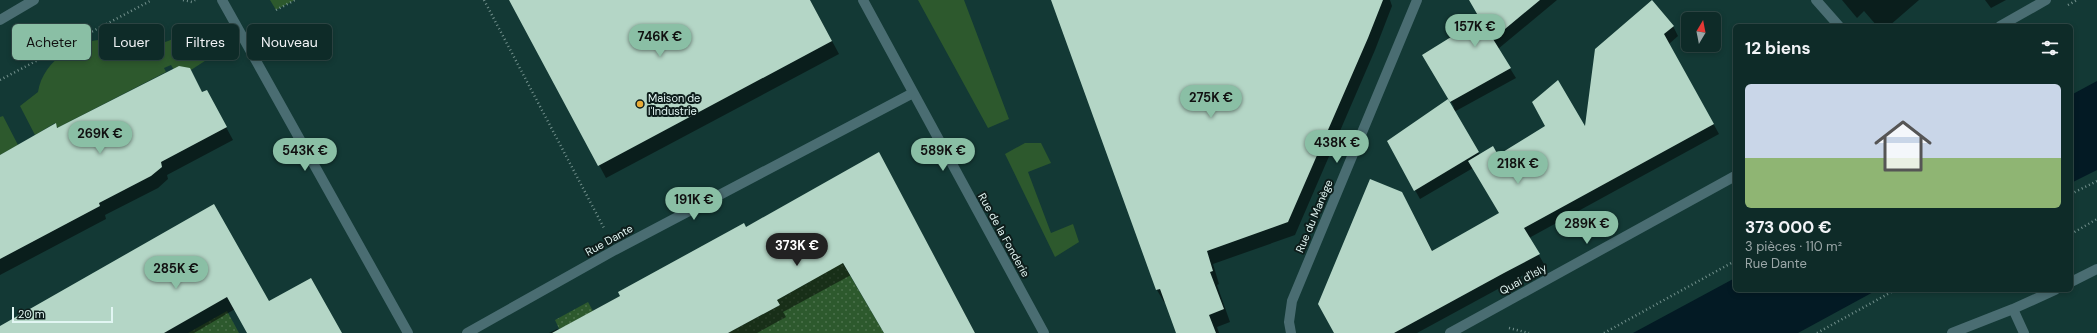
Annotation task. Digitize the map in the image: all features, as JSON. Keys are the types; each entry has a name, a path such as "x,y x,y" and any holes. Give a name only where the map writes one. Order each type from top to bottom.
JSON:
{"street":[{"path":"0,20 34,0"},
{"path":"222,0 408,333"},
{"name":"Rue de la Fonderie","path":"863,0 1044,333"},
{"name":"Rue du Manège","path":"1291,333 1289,322 1292,301 1417,0"},
{"path":"1816,0 1837,24"},
{"path":"2004,24 2046,0"},
{"name":"Rue Dante","path":"467,333 616,250 913,92"},
{"name":"Quai d'Isly","path":"1450,333 1733,177"},
{"path":"2073,281 2097,269"},
{"path":"1952,333 2013,309 2051,292"},
{"path":"2013,309 2024,333"}],"path":[{"path":"0,80 152,0"},
{"path":"183,0 192,2 195,0"},
{"path":"276,10 295,0"},
{"path":"484,0 616,250"},
{"path":"2073,193 2097,181"},
{"path":"2073,233 2097,219"},
{"path":"1604,333 1733,262"},
{"path":"1817,333 1891,292"}],"green space":[{"path":"270,0 295,0 276,10"},
{"path":"918,0 964,0 1009,119 988,128"},
{"path":"172,39 172,60 206,60 191,70 189,68 178,77 171,65 164,68 166,72 57,128 55,123 35,135 20,106 38,92 42,79 48,68 56,60 91,60 91,41 99,40 99,60 164,60 164,42"},
{"path":"3,116 18,145 0,155 0,117"},
{"path":"1025,143 1041,143 1051,163 1028,172 1051,233 1073,224 1079,242 1055,257 1005,154"},
{"path":"829,240 884,333 728,333 780,305 777,300 811,281"},
{"path":"588,302 605,333 561,333 555,320"},
{"path":"227,311 239,333 188,333"}],"water":[{"path":"2097,81 2097,170 2073,182 2073,94"},
{"path":"1733,279 1733,292 1873,292 1798,333 1633,333"}],"building":[{"name":"Maison de l'Industrie","path":"509,0 810,0 832,41 598,166"},
{"path":"1051,0 1383,0 1288,222 1207,251 1213,271 1210,272 1224,309 1209,315 1216,333 1176,333 1160,289 1156,290"},
{"path":"1469,0 1540,0 1493,39 1511,68 1450,102 1422,55 1480,19"},
{"path":"1652,0 1674,26 1664,34 1714,124 1524,228 1540,254 1394,333 1334,333 1318,304 1370,179 1402,192 1432,251 1499,213 1468,161 1493,146 1498,155 1545,126 1532,102 1558,80 1585,126 1595,49"},
{"path":"179,66 190,68 202,92 207,90 227,127 161,162 162,167 151,176 99,203 100,206 0,259 0,155 56,123 57,128"},
{"path":"1448,99 1479,152 1414,191 1387,141"},
{"path":"879,152 975,333 884,333 843,263 777,300 780,305 728,333 552,333 620,296 618,292 744,223 746,227"},
{"path":"214,204 269,301 311,278 342,333 247,333 227,297 164,333 0,333 0,326"}],"place":[{"name":"Maison de l'Industrie","path":"640,104"}]}
